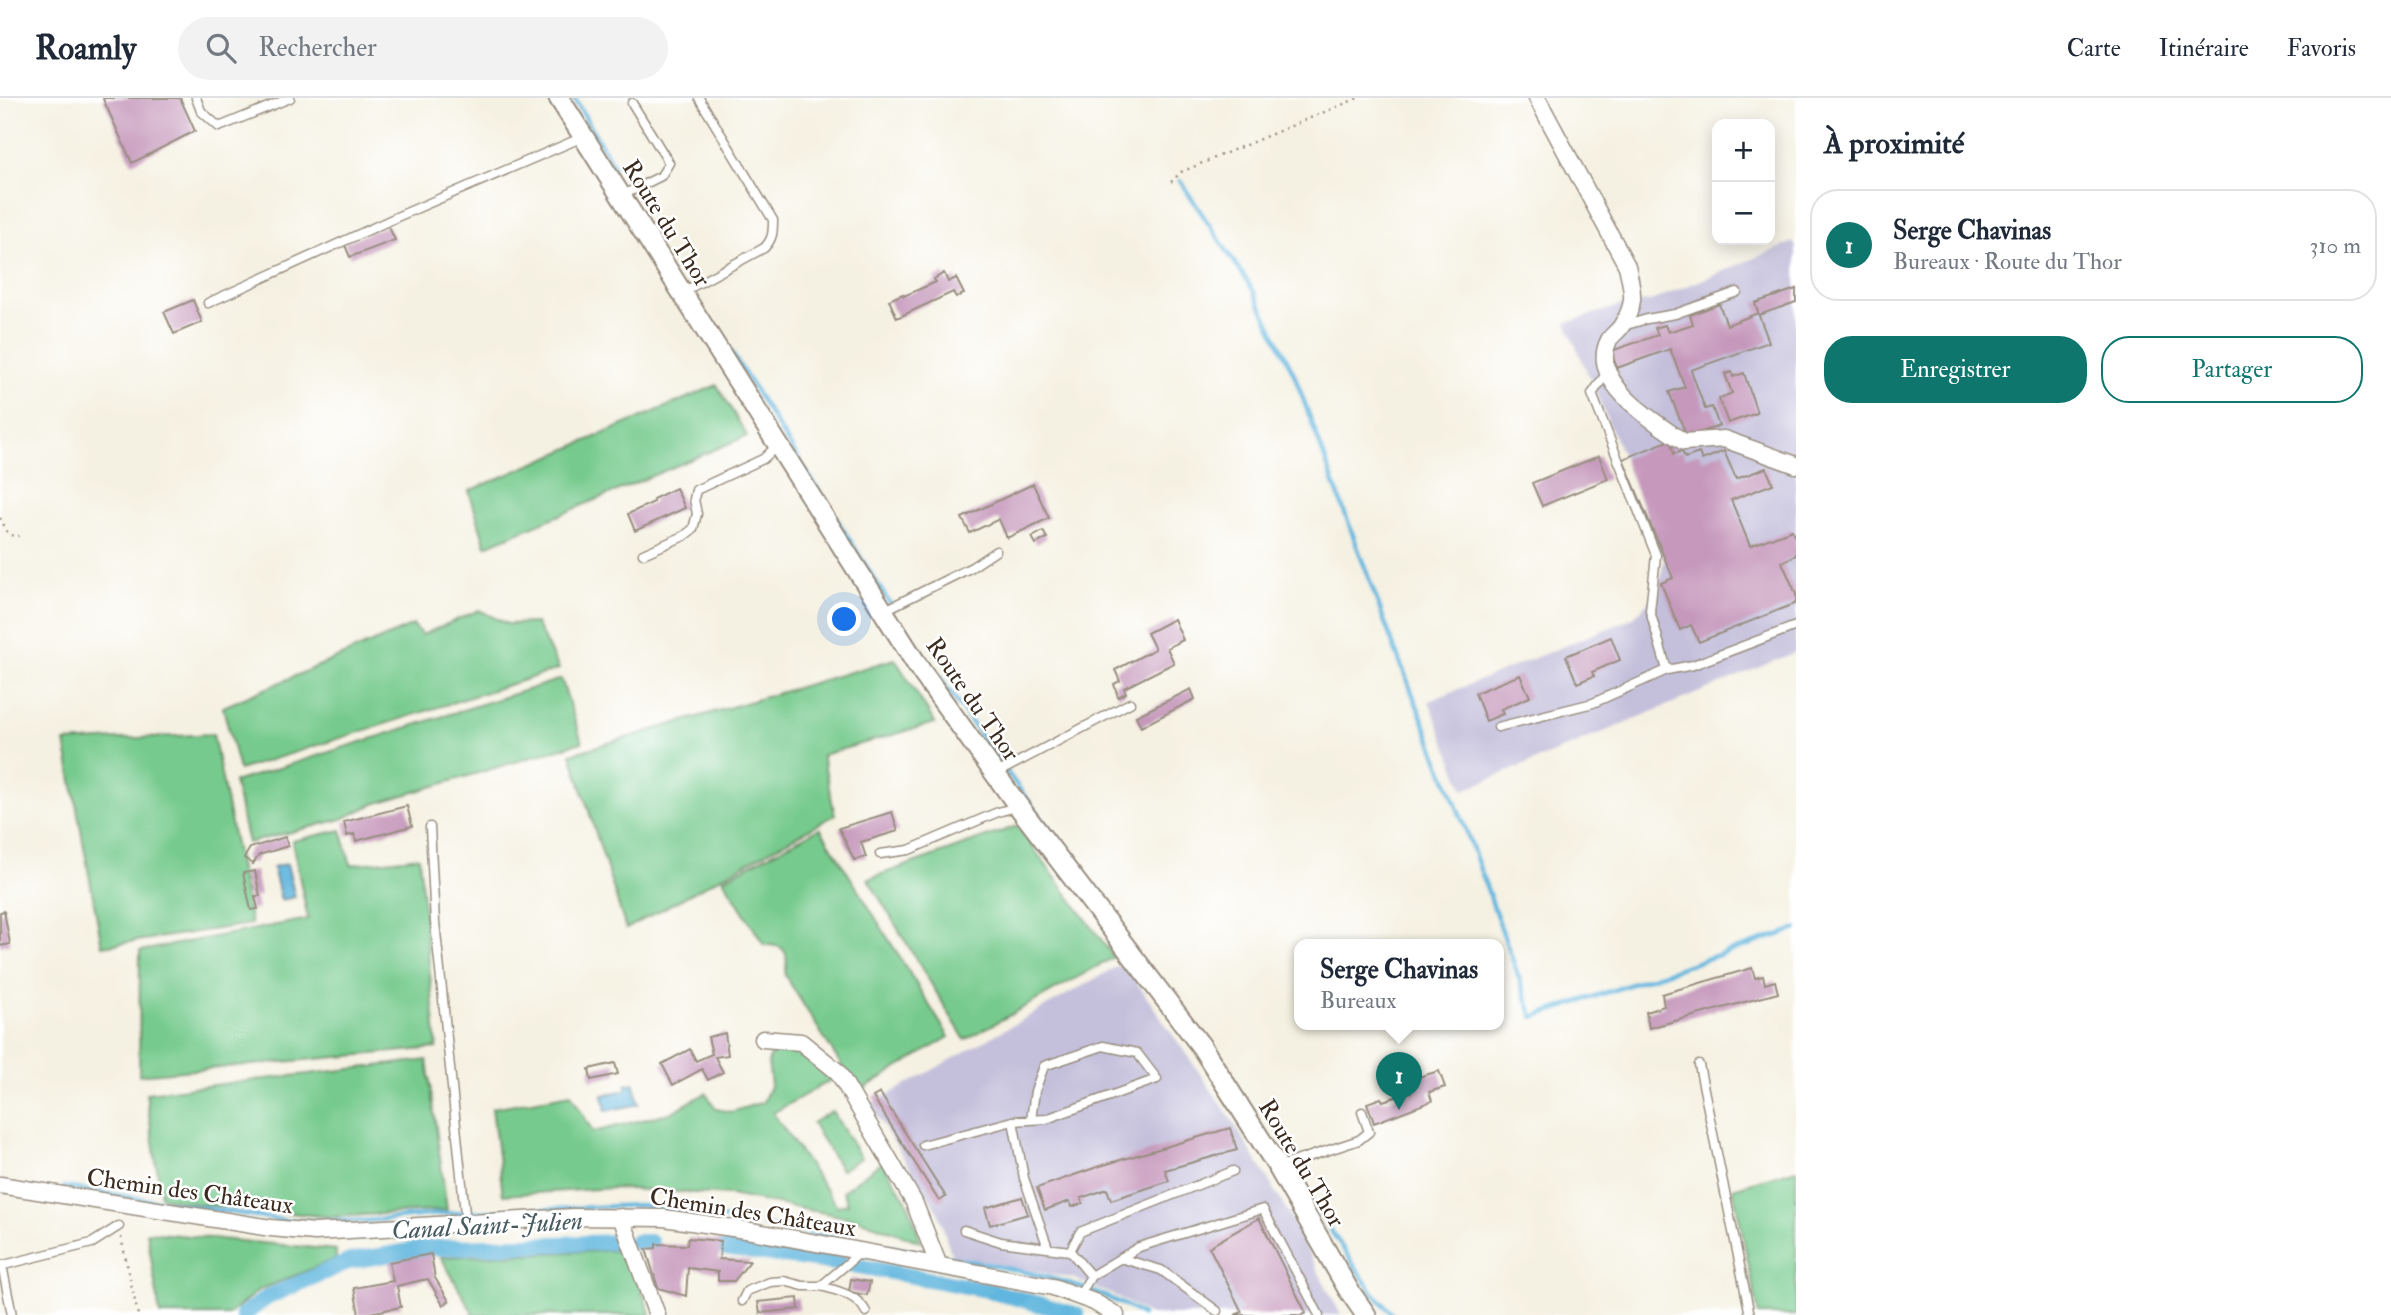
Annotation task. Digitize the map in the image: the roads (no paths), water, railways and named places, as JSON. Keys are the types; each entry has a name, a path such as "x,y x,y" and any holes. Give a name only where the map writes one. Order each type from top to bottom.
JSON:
{"street":[{"name":"Route du Thor","path":"559,98 921,671 1019,807 1200,1046 1278,1167 1348,1289 1366,1315"},
{"path":"1537,98 1627,266 1633,295 1632,309 1608,341 1605,361 1610,379 1624,397 1684,442 1724,439 1796,465"},
{"path":"762,1039 801,1042 838,1072 914,1202 939,1266"},
{"name":"Chemin des Châteaux","path":"0,1185 271,1228 314,1232 573,1216 664,1217 1053,1287 1094,1302 1116,1315"},
{"path":"621,1217 657,1315"}],"lane":[{"path":"196,98 201,111 219,127 290,98"},
{"path":"683,295 690,288 764,248 771,241 773,231 773,220 699,98"},
{"path":"621,196 661,176 669,163 632,103"},
{"path":"208,303 583,136"},
{"path":"1620,327 1675,314 1737,292"},
{"path":"1608,370 1592,394 1656,555 1650,611 1667,670"},
{"path":"643,554 684,536 693,529 697,514 694,499 696,490 763,458 778,445"},
{"path":"883,611 972,567 996,551"},
{"path":"1498,727 1593,702 1667,670 1693,665 1796,625"},
{"path":"995,774 1130,703"},
{"path":"880,854 909,850 998,812 1019,807"},
{"path":"430,827 435,922 466,1223"},
{"path":"923,1144 1013,1121 1031,1120 1046,1119 1157,1079 1137,1053 1103,1046 1044,1066 1035,1091 1031,1120"},
{"path":"1699,1065 1749,1315"},
{"path":"1278,1167 1359,1140 1369,1132 1362,1112"},
{"path":"1013,1121 1024,1178 1048,1248"},
{"path":"1070,1251 1080,1232 1233,1171"},
{"path":"1079,1296 1091,1276 1139,1247 1263,1209 1318,1315"},
{"path":"12,1315 1,1265 92,1244 119,1226"},
{"path":"964,1230 1001,1241 1070,1251 1091,1276"},
{"path":"821,1286 861,1252"},
{"path":"1121,1258 1161,1270 1217,1311"},
{"path":"742,1301 747,1291 770,1282 784,1281 803,1286 821,1286 846,1294 862,1303 866,1312"}],"water":[{"path":"287,864 295,897 281,900 273,867"},
{"path":"634,1083 639,1104 606,1111 603,1095 626,1090 626,1085"}],"waterway":[{"path":"574,98 614,167"},
{"path":"1180,181 1253,290 1294,374 1391,639 1466,830 1533,1017 1796,929"},
{"path":"727,346 892,607"},
{"path":"906,630 1123,928"},
{"path":"1293,1174 1370,1289 1393,1315"},
{"path":"64,1187 290,1221 366,1221 439,1214 640,1205 734,1220"},
{"path":"763,1225 930,1254"},
{"name":"Canal Saint-Julien","path":"243,1315 268,1297 350,1261 427,1248 621,1242"},
{"name":"Canal Saint-Julien","path":"636,1242 651,1242"},
{"name":"Canal Saint-Julien","path":"725,1248 858,1266 992,1291 1077,1315"},
{"path":"939,1255 1069,1283 1118,1302 1142,1315"}],"place":[{"name":"Serge Chavinas","path":"1399,1110"}]}
